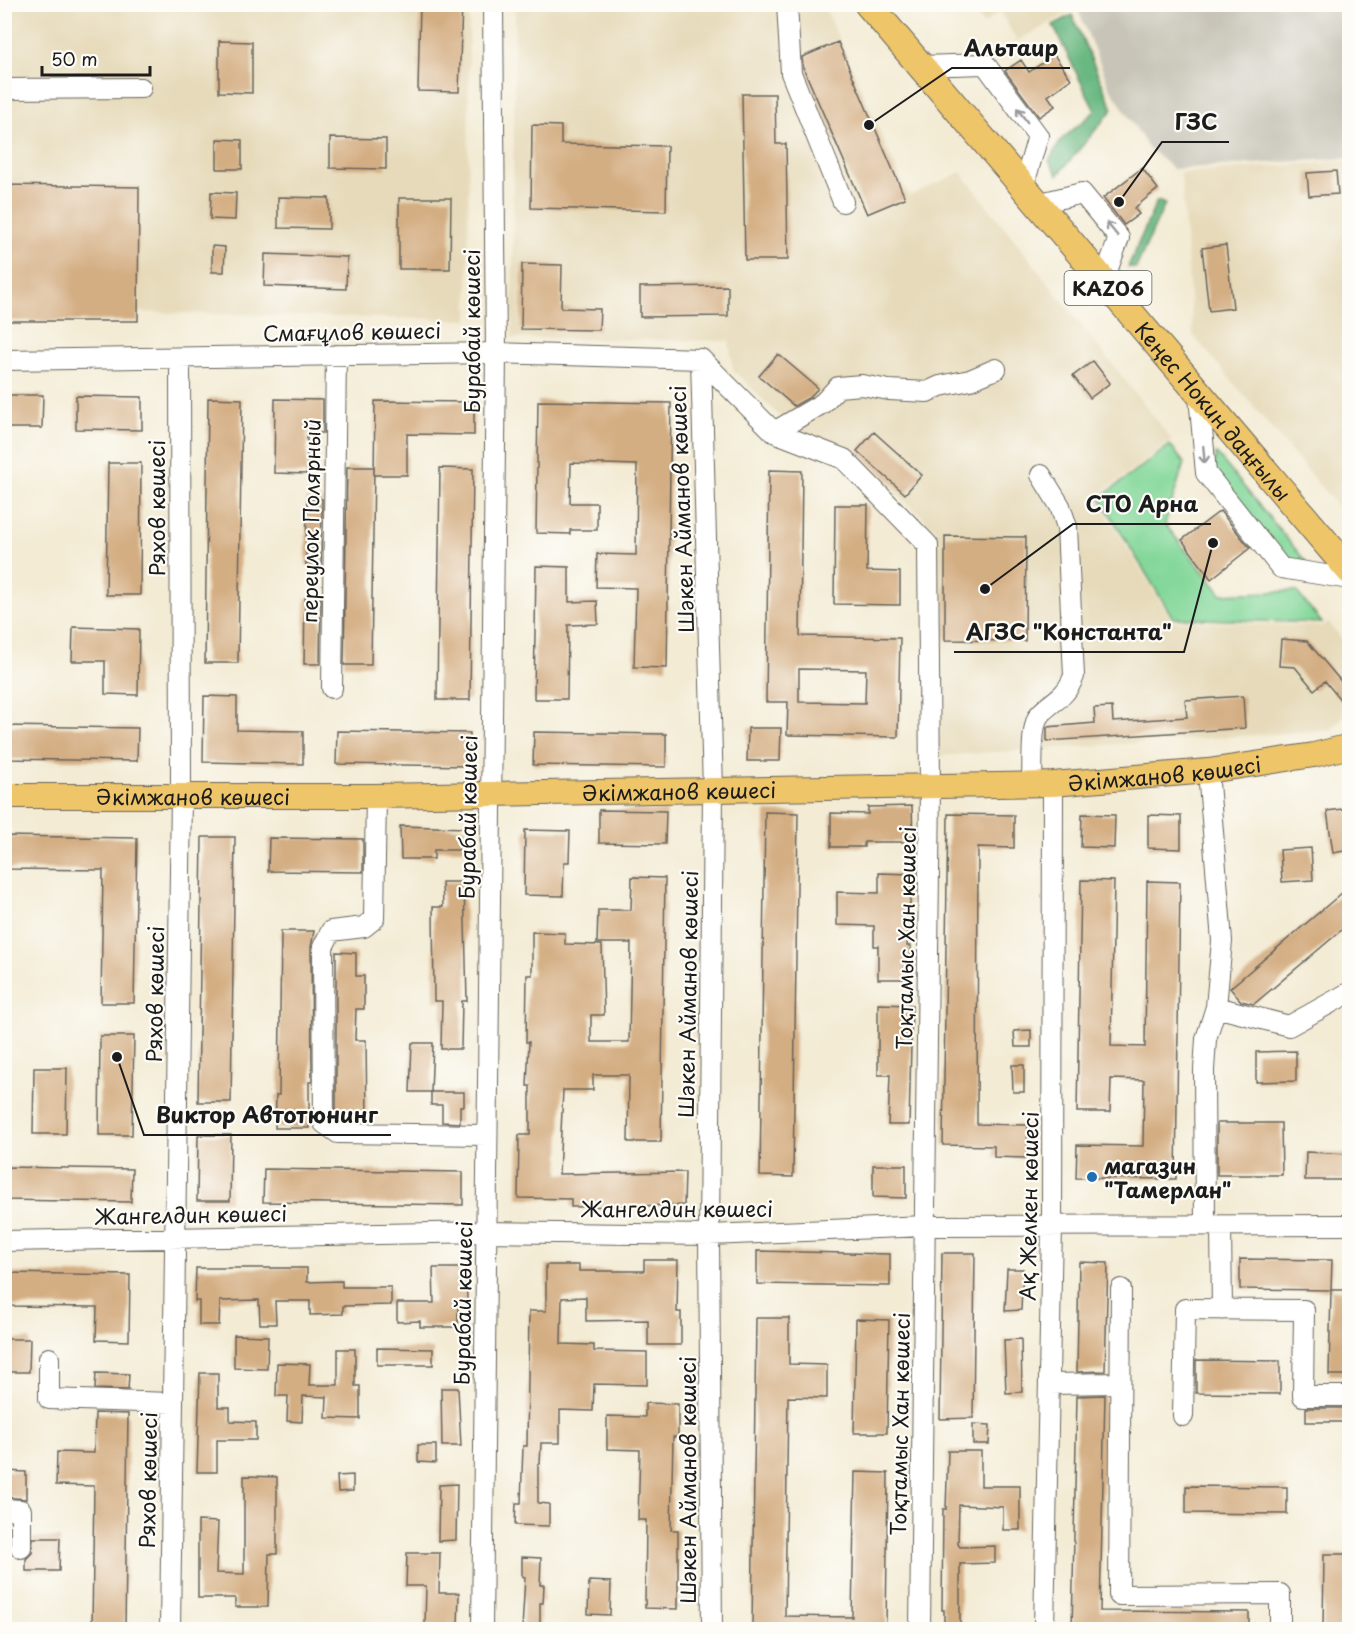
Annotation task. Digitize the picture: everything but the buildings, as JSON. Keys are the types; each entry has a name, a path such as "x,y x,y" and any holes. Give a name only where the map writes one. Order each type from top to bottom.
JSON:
{"highway":[{"name":"Кеңес Нокин даңғылы","path":"871,5 1030,196 1350,571"}],"main road":[{"name":"Әкімжанов көшесі","path":"4,796 180,794 376,796 1043,784 1208,771 1314,755 1350,746"}],"street":[{"name":"Бурабай көшесі","path":"482,1629 496,353 493,4"},
{"path":"787,4 791,73 843,202"},
{"path":"920,66 985,64 1038,136 1030,196 1082,193 1119,238 1103,282"},
{"path":"4,89 141,88"},
{"name":"Смағұлов көшесі","path":"4,360 496,353 701,359"},
{"name":"переулок Полярный","path":"332,688 336,355"},
{"name":"Ряхов көшесі","path":"170,1629 180,794 180,358"},
{"name":"Тоқтамыс Хан көшесі","path":"701,359 774,432 844,459 928,545 930,786 920,1629"},
{"name":"Шәкен Айманов көшесі","path":"701,359 713,790 709,1235 712,1629"},
{"path":"774,432 823,403 837,387 862,385 889,390 927,392 940,386 970,380 996,369"},
{"path":"1200,396 1206,473 1281,568 1350,579"},
{"name":"Ақ Желкен көшесі","path":"1041,475 1060,506 1067,527 1074,676 1069,690 1039,715 1035,727 1043,784 1052,1226 1044,1629"},
{"path":"1208,771 1222,941 1216,1007 1206,1039 1204,1070 1213,1226 1222,1310"},
{"path":"376,796 374,919 364,927 331,931 323,947 324,1123 338,1133 487,1135"},
{"path":"1216,1007 1288,1026 1350,992"},
{"name":"Жангелдин көшесі","path":"4,1241 486,1232 709,1235 926,1226 1350,1226"},
{"path":"1121,1289 1119,1595 1280,1594 1280,1629"},
{"path":"1183,1416 1185,1309 1304,1310 1303,1396 1350,1396"},
{"path":"50,1358 49,1399 172,1403"},
{"path":"1049,1384 1120,1383"},
{"path":"4,1509 21,1510 21,1548"}],"shaded area":[{"path":"5,5 469,5 468,320 138,312 138,321 5,321"},
{"path":"515,5 824,5 909,196 961,172 1172,440 1096,497 1172,621 1324,626 1329,623 1349,648 1349,710 1331,730 937,756 937,530 847,449 791,428 733,370 729,341 512,338"},
{"path":"945,5 968,5 955,16"},
{"path":"968,5 1069,5 1072,11 1017,41 1000,11 984,24"},
{"path":"1076,5 1349,5 1349,158 1173,169 1148,147 1109,86"},
{"path":"1349,161 1349,520 1193,335 1181,173"}],"green space":[{"path":"1072,15 1113,109 1058,175 1049,161 1061,140 1095,111 1053,25"},
{"path":"1157,201 1165,204 1136,268 1128,267"},
{"path":"1170,445 1184,463 1165,524 1221,594 1296,591 1322,623 1173,618 1100,498"},
{"path":"1216,453 1307,563 1283,563 1214,475"}],"place":[{"name":"Альтаир","path":"869,125"},
{"name":"ГЗС","path":"1119,202"},
{"name":"АГЗС \"Константа\"","path":"1213,543"},
{"name":"СТО Арна","path":"985,589"},
{"name":"Виктор Автотюнинг","path":"117,1057"},
{"name":"магазин \"Тамерлан\"","path":"1092,1177"}]}
